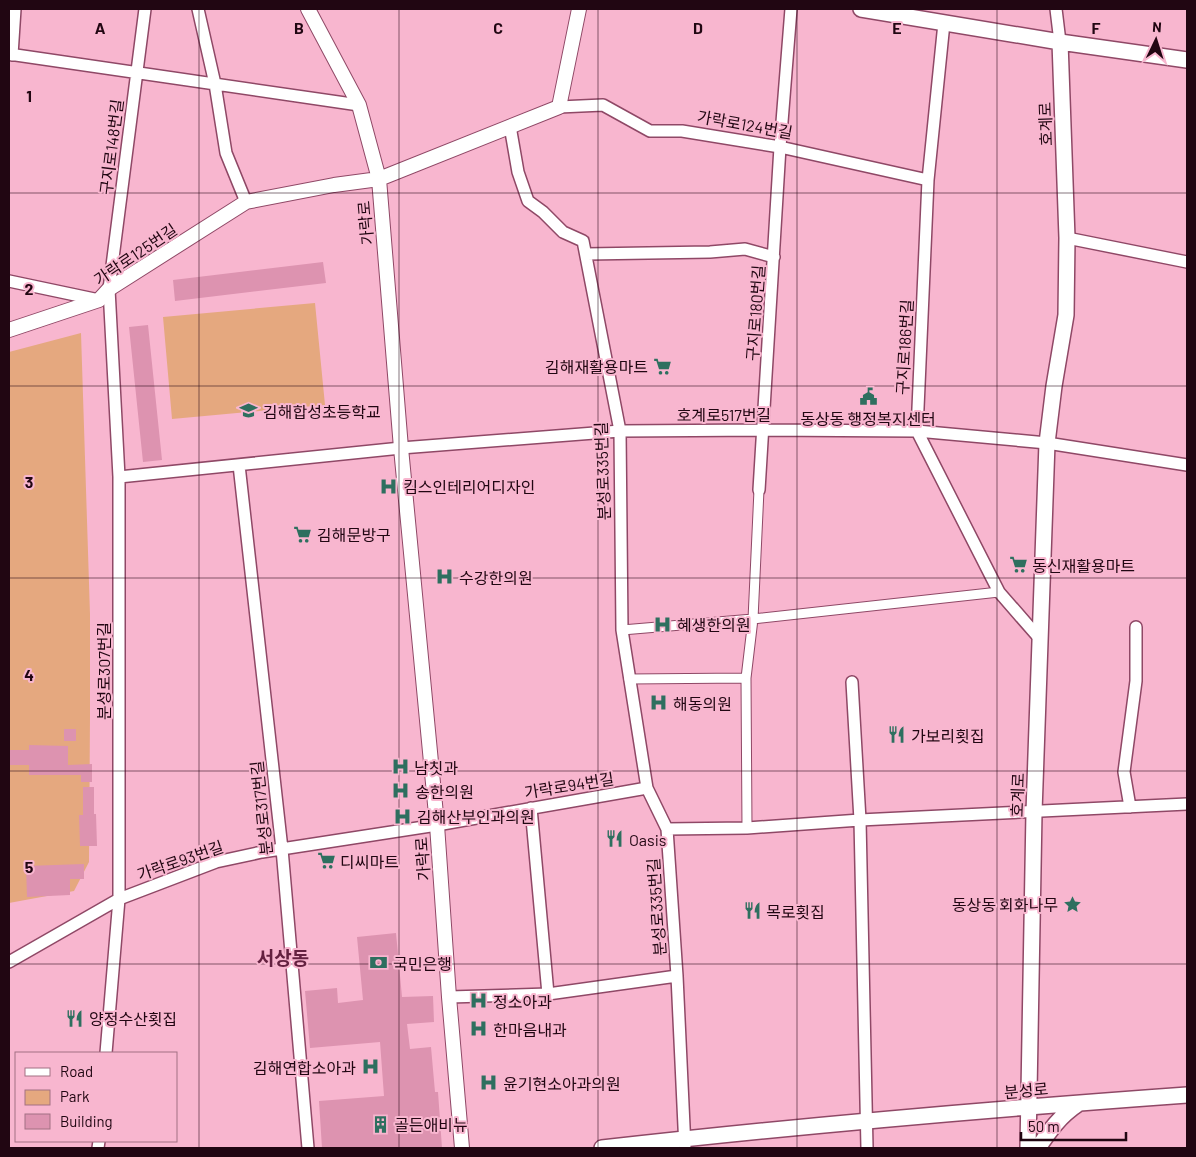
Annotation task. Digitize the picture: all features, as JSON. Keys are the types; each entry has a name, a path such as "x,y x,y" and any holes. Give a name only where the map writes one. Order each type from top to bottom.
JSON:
{"main road":[{"path":"861,9 1060,42 1187,60"},
{"name":"호계로","path":"1028,1148 1034,812 1047,443 1066,315 1067,238 1060,42"},
{"name":"분성로","path":"602,1148 684,1144 867,1122 1187,1095"},
{"path":"1038,1148 1048,1132 1064,1113 1080,1103"}],"street":[{"path":"15,9 10,54 359,105"},
{"name":"구지로148번길","path":"109,289 145,9"},
{"path":"198,9 215,84 226,152 246,202"},
{"name":"가락로","path":"308,9 359,105 379,179 401,448 437,825 462,1148"},
{"path":"559,107 579,9"},
{"name":"구지로180번길","path":"747,828 746,678 753,619 780,147 791,9"},
{"name":"호계로","path":"1056,9 1060,42"},
{"name":"구지로186번길","path":"944,23 928,180 917,431 999,592 1040,639"},
{"name":"가락로124번길","path":"379,179 559,107 603,105 650,131 682,132 780,147 928,180"},
{"name":"분성로335번길","path":"510,126 518,172 528,201 543,212 563,232 583,241 620,431 622,630 647,788 668,829 677,976 684,1144"},
{"name":"가락로125번길","path":"9,330 99,300 109,289 246,202 334,185 379,179"},
{"path":"1067,238 1187,262"},
{"path":"587,254 710,252 746,249 774,257"},
{"path":"9,282 99,300"},
{"name":"분성로307번길","path":"106,1052 119,899 119,478 109,289"},
{"name":"호계로517번길","path":"401,448 620,431 917,431 1047,443"},
{"path":"1047,443 1187,465"},
{"path":"119,478 401,448"},
{"name":"분성로317번길","path":"239,465 282,849 308,1148"},
{"path":"622,630 753,619 999,592"},
{"path":"1130,807 1124,772 1136,681 1136,627"},
{"path":"629,679 746,678"},
{"path":"852,682 860,820 867,1148"},
{"name":"가락로94번길","path":"437,825 647,788"},
{"path":"668,829 747,828 860,820 1187,804"},
{"path":"531,808 548,994"},
{"name":"가락로93번길","path":"9,962 119,899 216,862 282,849 437,825"},
{"path":"449,997 548,994 677,976"}],"green space":[{"path":"315,303 325,405 172,419 163,317"},
{"path":"81,333 90,614 89,862 74,891 9,903 9,352"}],"building":[{"path":"323,262 326,283 175,301 173,280"},
{"path":"148,325 162,460 143,462 129,327"},
{"path":"64,729 76,729 76,741 64,741"},
{"path":"29,745 68,746 68,765 92,764 92,782 81,782 81,775 29,775 29,765 9,765 9,750 29,750"},
{"path":"83,787 94,787 97,846 80,846 79,815 83,815"},
{"path":"84,864 84,879 70,879 70,895 27,897 26,866"},
{"path":"396,933 402,997 433,996 434,1022 407,1024 410,1049 431,1047 435,1092 438,1092 442,1148 322,1148 319,1101 384,1096 380,1042 310,1048 305,991 337,988 338,1003 363,1000 357,937"}],"place":[{"name":"김해재활용마트","path":"662,366"},
{"name":"동상동 행정복지센터","path":"868,397"},
{"name":"김해합성초등학교","path":"249,411"},
{"name":"킴스인테리어디자인","path":"389,486"},
{"name":"김해문방구","path":"303,534"},
{"name":"동신재활용마트","path":"1018,565"},
{"name":"수강한의원","path":"445,577"},
{"name":"혜생한의원","path":"663,624"},
{"name":"해동의원","path":"659,703"},
{"name":"가보리횟집","path":"897,735"},
{"name":"남칫과","path":"400,767"},
{"name":"송한의원","path":"401,791"},
{"name":"김해산부인과의원","path":"403,816"},
{"name":"Oasis","path":"615,839"},
{"name":"디씨마트","path":"326,861"},
{"name":"동상동 회화나무","path":"1072,904"},
{"name":"목로횟집","path":"752,911"},
{"name":"국민은행","path":"379,963"},
{"name":"정소아과","path":"479,1001"},
{"name":"양정수산횟집","path":"75,1018"},
{"name":"한마음내과","path":"479,1029"},
{"name":"김해연합소아과","path":"370,1067"},
{"name":"윤기현소아과의원","path":"489,1083"},
{"name":"골든애비뉴","path":"380,1124"}],"district":[{"name":"서상동","path":"283,957"}]}
